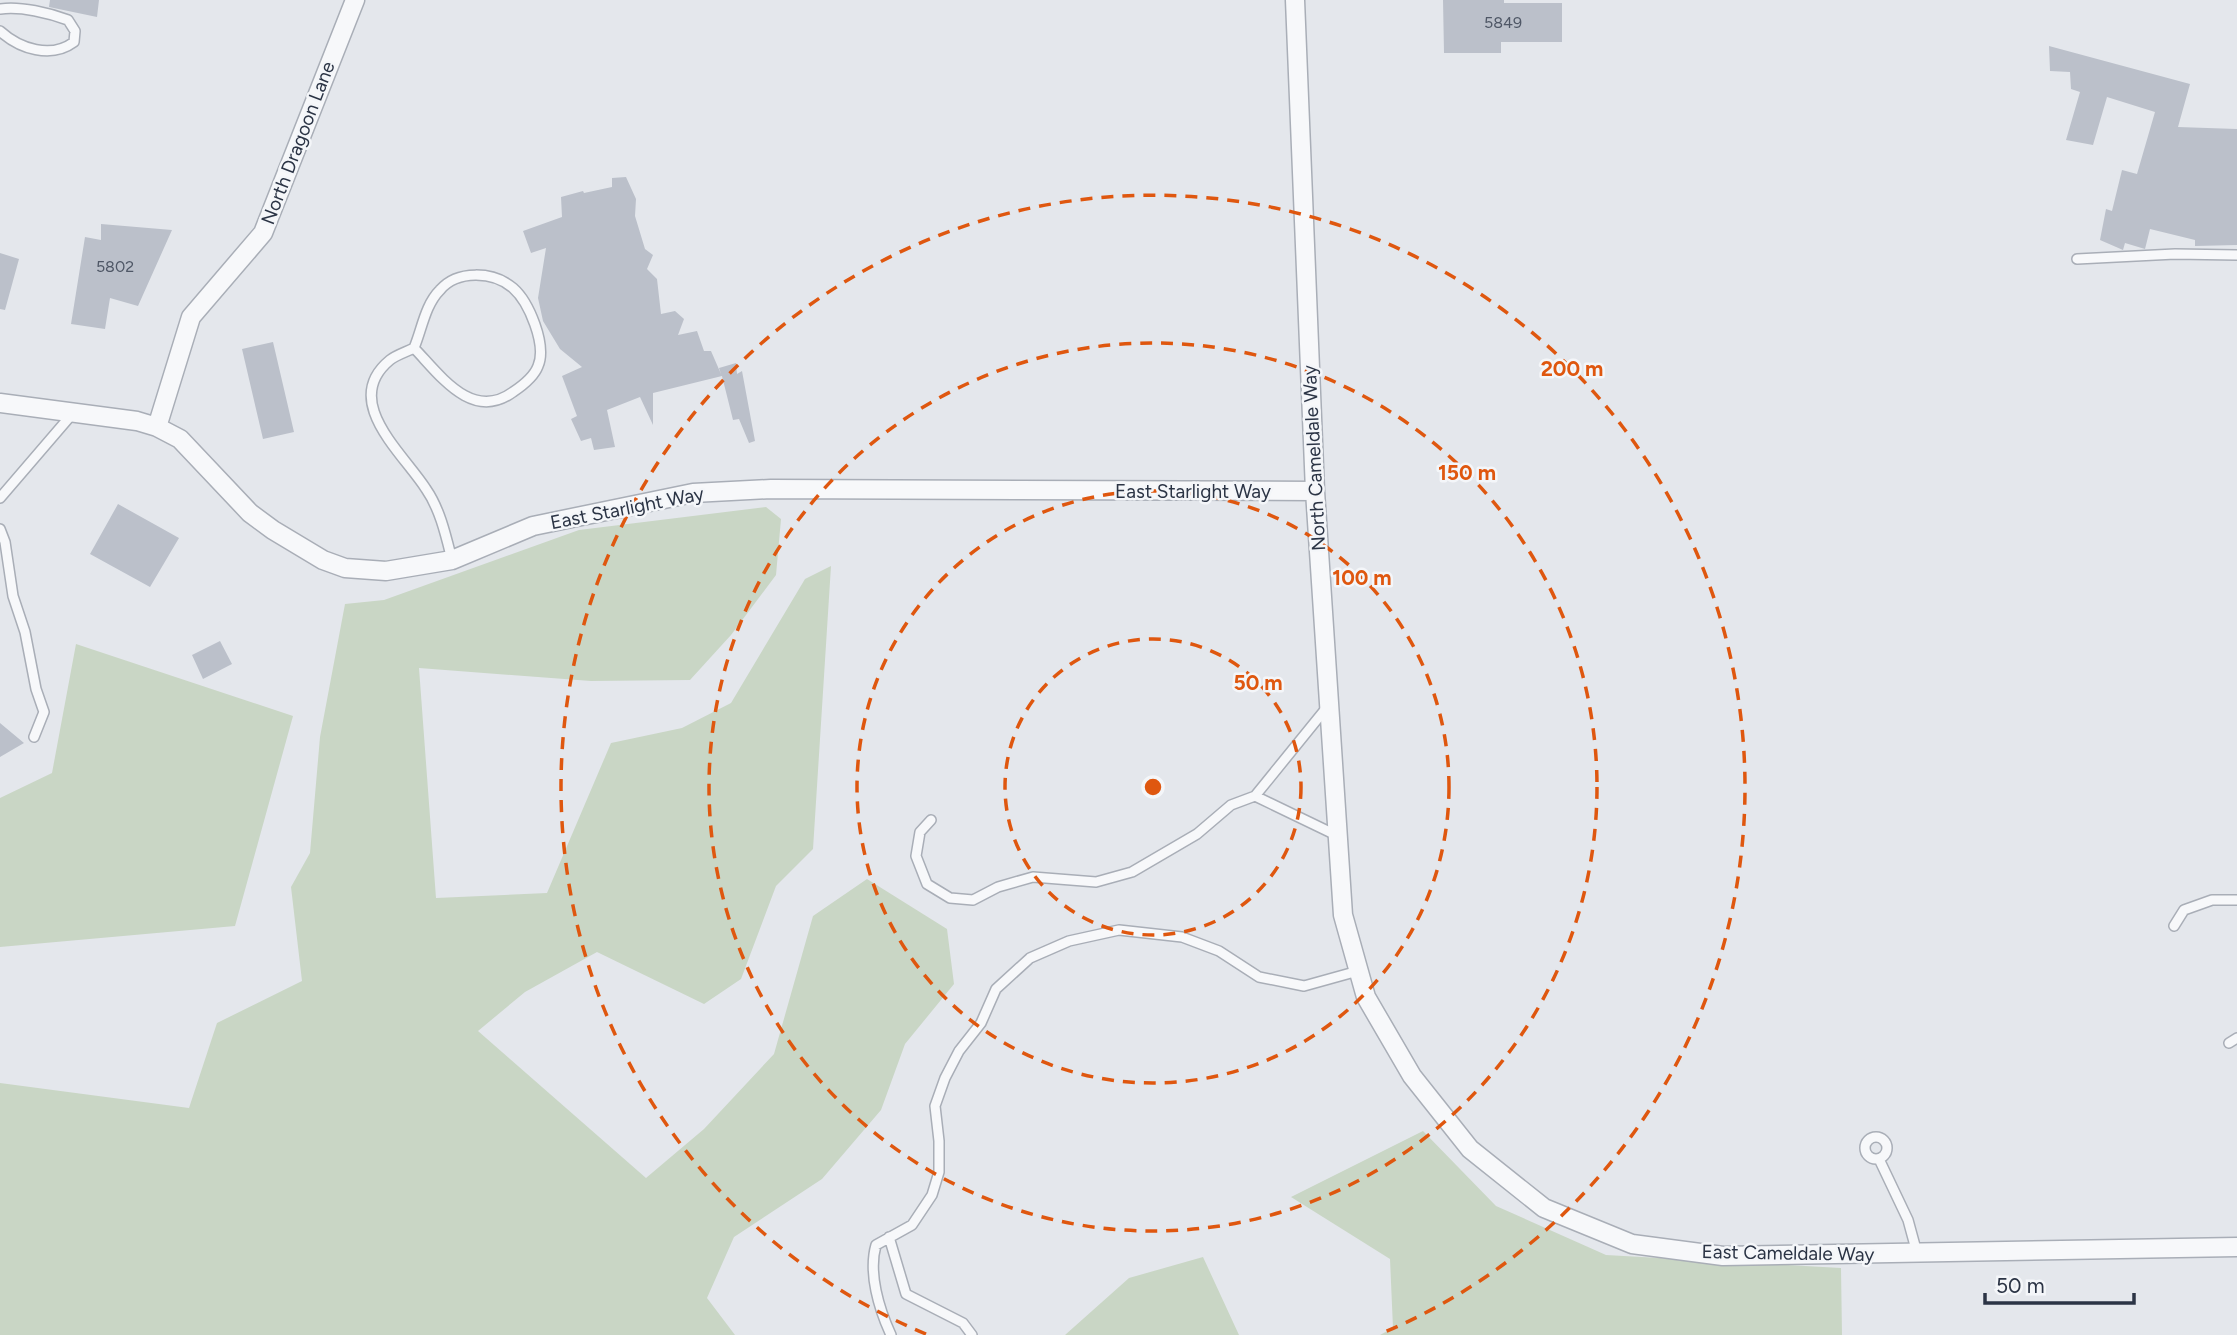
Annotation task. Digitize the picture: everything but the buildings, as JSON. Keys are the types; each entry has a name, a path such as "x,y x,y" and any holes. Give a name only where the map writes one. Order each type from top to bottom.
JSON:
{"street":[{"name":"North Dragoon Lane","path":"156,427 191,317 263,233 355,0"},
{"name":"North Cameldale Way","path":"1295,0 1315,491 1343,915"},
{"name":"East Starlight Way","path":"0,404 137,421 156,427 180,439 250,513 273,530 323,560 345,568 386,571 452,560 533,526 693,493 771,489 1315,491"},
{"name":"East Cameldale Way","path":"1343,915 1366,997 1412,1076 1470,1149 1544,1208 1632,1244 1723,1255 2237,1247"}],"lane":[{"path":"0,9 56,15 68,20 75,31 74,43 63,50 30,49 0,31"},
{"path":"2077,259 2237,254"},
{"path":"414,348 466,399 489,402 501,400 513,393 535,373 540,362 541,347 534,323 512,287 495,278 459,276 442,287 433,298 414,348 392,359 373,380 371,401 381,428 428,491 442,522 452,560"},
{"path":"0,498 73,413"},
{"path":"0,529 5,542 13,596 25,632 36,689 44,712 34,737"},
{"path":"931,820 920,832 916,856 927,884 950,898 973,900 998,887 1033,877 1096,882 1132,872 1197,834 1231,804 1255,796 1329,704"},
{"path":"1255,796 1338,836"},
{"path":"2174,926 2184,910 2212,900 2237,900"},
{"path":"891,1335 883,1318 873,1267 876,1245 912,1225 932,1195 939,1172 935,1106 945,1078 959,1051 981,1023 996,989 1030,958 1069,941 1119,930 1182,937 1219,951 1259,977 1304,986 1358,971"},
{"path":"1879,1159 1908,1220 1917,1253"},
{"path":"889,1237 906,1294 963,1324 972,1335"}],"green space":[{"path":"766,507 781,519 776,575 731,635 690,680 591,681 419,668 436,898 547,893 611,743 682,728 731,703 805,579 831,566 813,849 776,886 741,979 704,1004 597,952 525,992 478,1031 646,1178 704,1129 774,1054 813,916 867,879 947,929 954,984 905,1044 881,1110 822,1179 734,1237 707,1298 735,1335 0,1335 0,1083 189,1108 217,1023 302,981 291,887 310,853 320,737 345,604 384,600 579,530"},
{"path":"76,644 293,716 235,926 0,947 0,798 52,773"},
{"path":"1423,1131 1496,1206 1606,1255 1841,1268 1842,1335 1380,1335 1393,1328 1390,1259 1291,1197"},
{"path":"1203,1257 1239,1335 1065,1335 1129,1278"}]}
